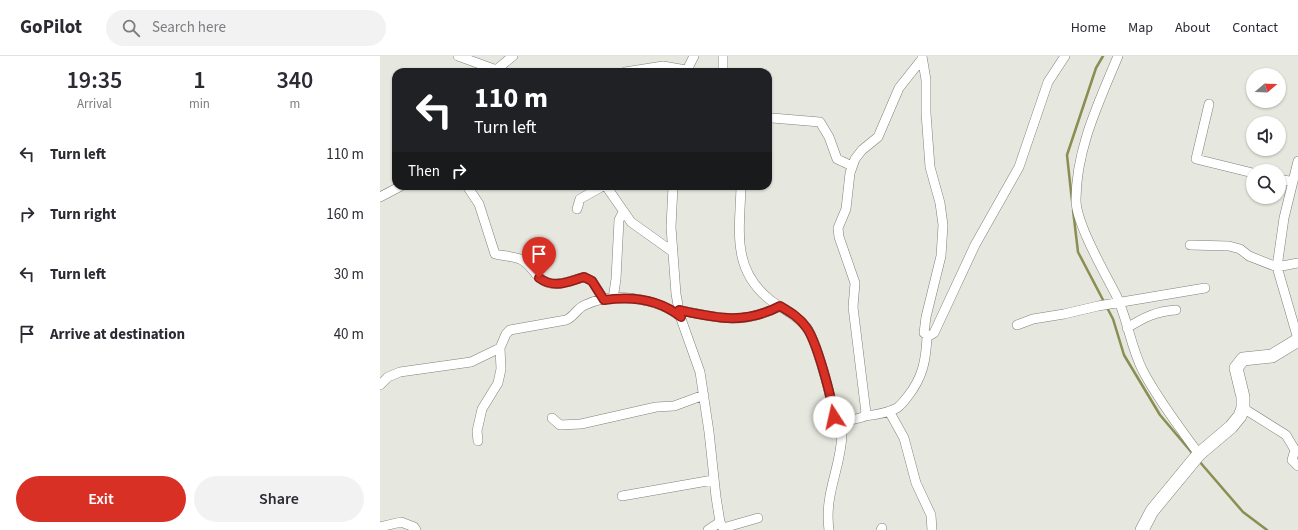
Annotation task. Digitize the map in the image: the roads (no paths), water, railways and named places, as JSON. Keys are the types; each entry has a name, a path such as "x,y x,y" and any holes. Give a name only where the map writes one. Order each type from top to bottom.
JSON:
{"street":[{"path":"458,56 491,68"},
{"path":"502,68 513,56"},
{"path":"688,68 694,56"},
{"path":"723,56 723,68"},
{"path":"927,336 933,334 975,245 1019,167 1048,82 1065,56"},
{"path":"1118,56 1085,137 1078,174 1076,202 1084,231 1119,302 1143,372 1197,457"},
{"path":"836,424 864,416 876,415 899,407 922,374 926,358 927,336 924,333 941,256 943,225 940,203 930,167 926,113 926,80 922,57"},
{"path":"864,416 866,412 853,307 855,284 838,233 839,223 846,209 852,166 862,150 878,137 898,88 922,57"},
{"path":"650,68 663,66 672,68"},
{"path":"1209,104 1196,159 1246,170"},
{"path":"772,118 820,122 829,137 837,159 852,166"},
{"path":"1142,530 1149,514 1197,457 1235,423 1243,408 1243,397 1236,368 1243,359 1272,356 1298,340 1277,267 1282,228 1298,161"},
{"path":"1286,180 1293,182"},
{"path":"380,197 393,190"},
{"path":"470,190 479,204 495,254 520,259 547,284 564,284 584,277 592,281 609,300"},
{"path":"577,209 580,199 597,190"},
{"path":"607,190 636,227 673,252"},
{"path":"673,190 671,227 680,314 696,359 704,395 714,480 722,527"},
{"path":"741,190 740,247 744,266 755,286 799,319 811,334 831,400 836,424 841,430 842,436 829,496 829,530"},
{"path":"609,300 616,279 619,220 623,212"},
{"path":"1190,245 1229,246 1240,249 1250,256 1277,267 1298,263"},
{"path":"1017,325 1033,319 1119,302 1205,288"},
{"path":"478,441 477,430 482,408 498,383 501,369 500,348 506,333 510,330 566,320 586,304 609,300 647,300 680,314 734,320 754,316 780,306"},
{"path":"1127,328 1144,317 1163,311 1176,310"},
{"path":"380,385 388,377 400,372 471,362 500,348"},
{"path":"552,418 560,425 581,424 656,407 674,406 704,395"},
{"path":"1243,408 1286,435 1295,450 1292,460 1298,466"},
{"path":"889,411 904,438 916,483 931,516 932,530"},
{"path":"622,496 714,480"},
{"path":"708,530 758,518"},
{"path":"380,527 401,522 414,527 416,530"}],"waterway":[{"path":"1072,201 1067,155 1096,68 1103,56"},
{"path":"1073,210 1078,252 1113,319 1124,355 1160,415 1193,454"},
{"path":"1199,461 1243,512 1267,530"}]}
